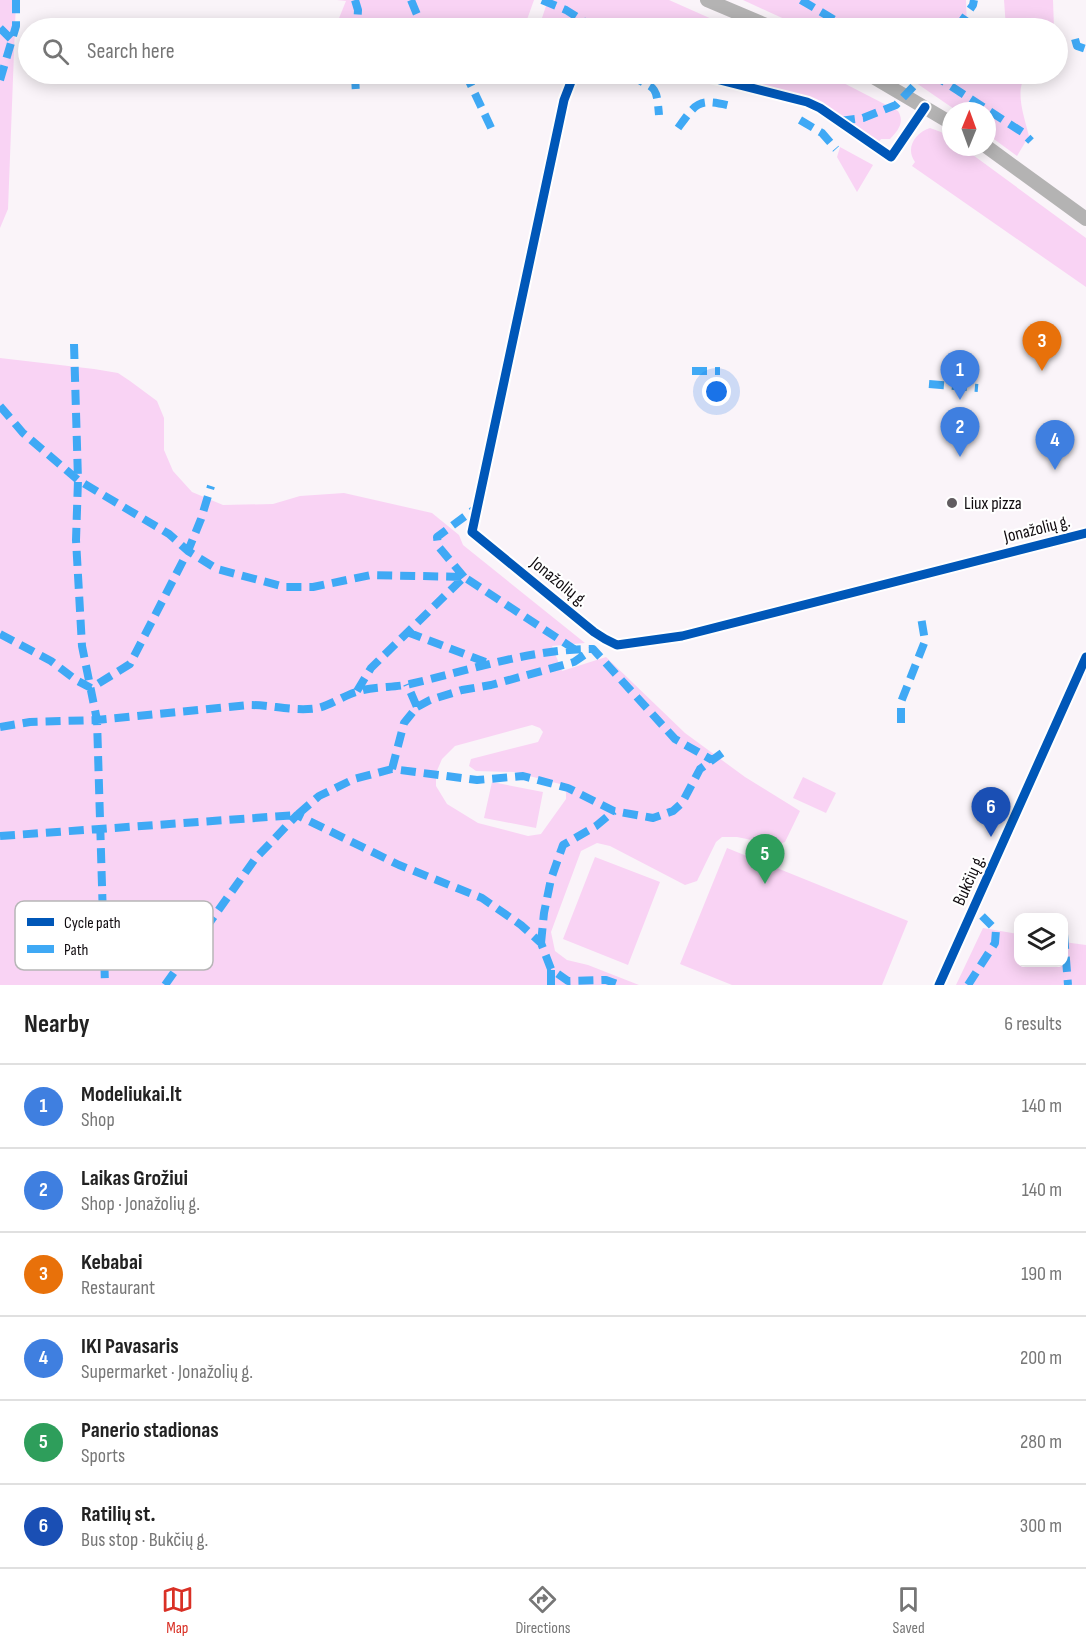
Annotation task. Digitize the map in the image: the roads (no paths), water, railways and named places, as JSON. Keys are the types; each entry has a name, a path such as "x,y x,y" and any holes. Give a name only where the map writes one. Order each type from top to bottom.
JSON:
{"street":[{"path":"707,0 749,18"},
{"name":"Jonažolių g.","path":"570,84 564,100 472,532 594,632 617,645 660,640 726,626 1086,533"},
{"path":"736,84 807,102 820,108 891,157 925,107"},
{"path":"885,84 942,117"},
{"path":"996,154 1086,219"},
{"name":"Bukčių g.","path":"939,985 1086,657"}],"place":[{"name":"Kebabai","path":"1042,371"},
{"name":"Modeliukai.lt","path":"960,400"},
{"name":"Laikas Grožiui","path":"960,457"},
{"name":"IKI Pavasaris","path":"1055,470"},
{"name":"Liux pizza","path":"952,503"},
{"name":"Ratilių st.","path":"991,837"},
{"name":"Panerio stadionas","path":"765,884"}]}
